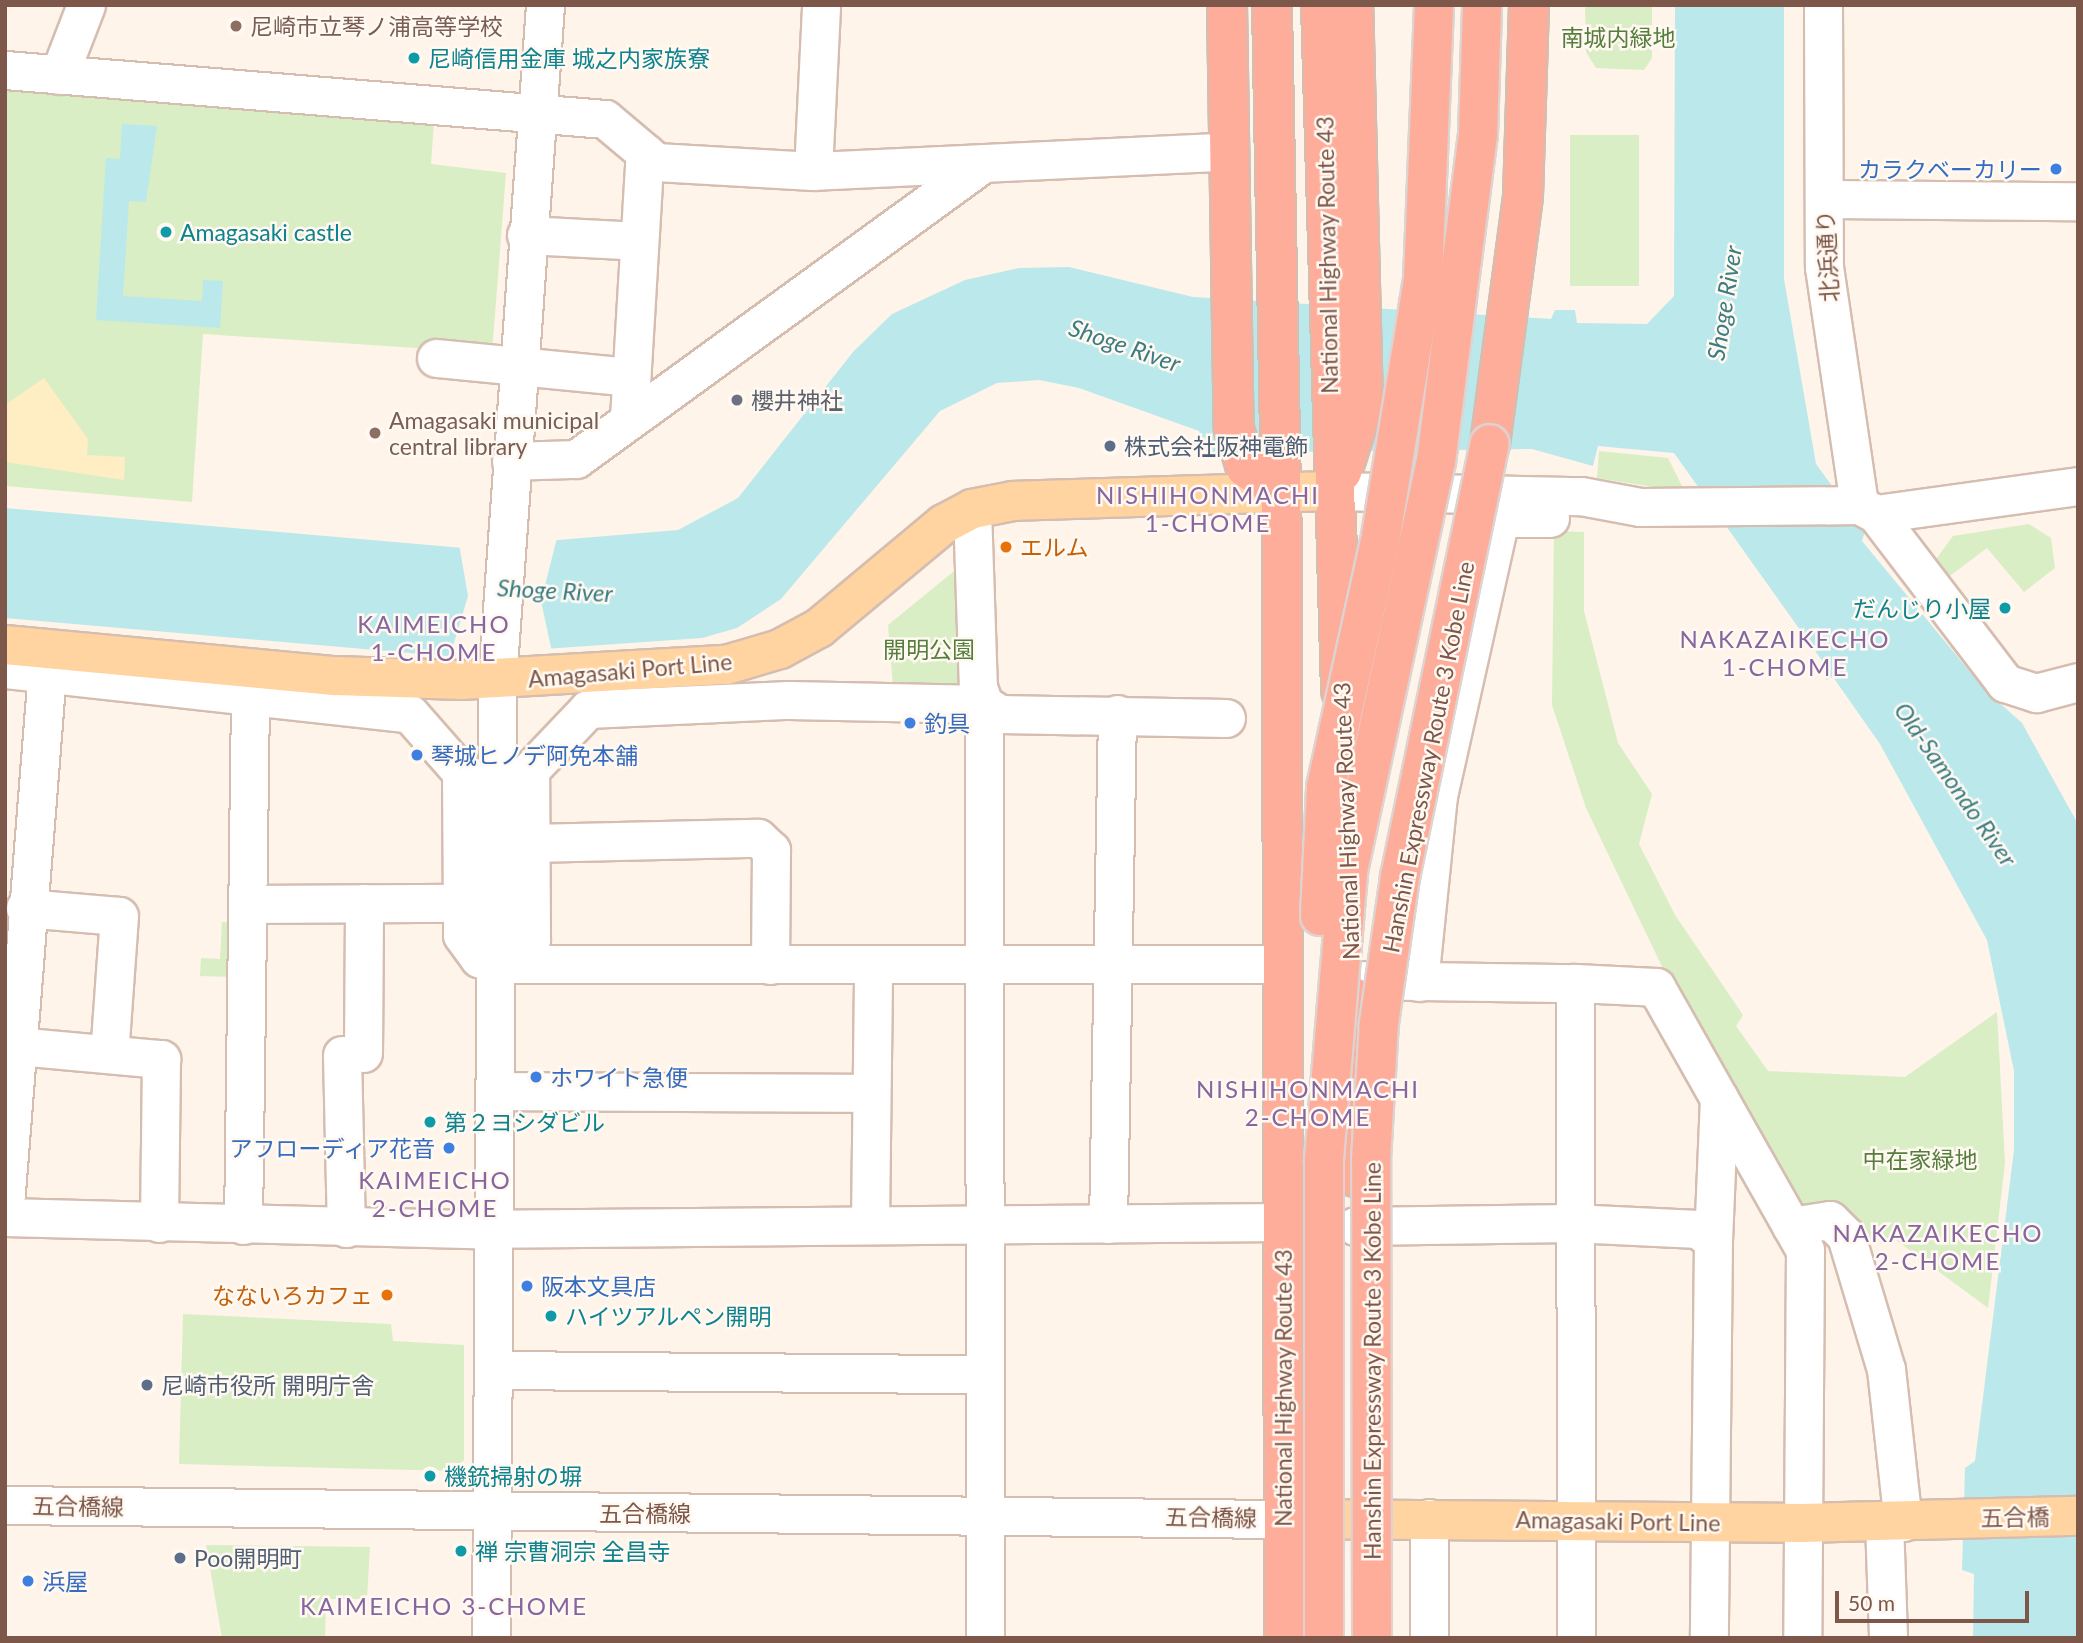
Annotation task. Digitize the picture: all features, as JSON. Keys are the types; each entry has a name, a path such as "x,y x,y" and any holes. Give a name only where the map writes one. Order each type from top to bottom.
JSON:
{"highway":[{"path":"1227,5 1232,302 1238,449 1246,468 1280,491"},
{"name":"National Highway Route 43","path":"1272,5 1280,491 1284,1638"},
{"name":"National Highway Route 43","path":"1321,5 1345,303 1363,405 1343,447 1334,491 1351,980 1363,1517 1370,1638"},
{"path":"1345,303 1353,5"},
{"path":"1324,1160 1318,956 1326,787 1380,542 1423,280 1434,5"},
{"name":"Hanshin Expressway Route 3 Kobe Line","path":"1324,1638 1324,1160 1348,871 1433,476 1460,296 1478,135 1482,5"},
{"name":"Hanshin Expressway Route 3 Kobe Line","path":"1370,1638 1371,1160 1379,1023 1399,877 1490,444 1513,304 1529,104 1529,5"}],"main road":[{"name":"Amagasaki Port Line","path":"5,645 335,676 726,665 780,649 819,628 944,524 972,509 1013,501 1334,491"},
{"name":"五合橋","path":"1952,1519 2078,1516"},
{"name":"Amagasaki Port Line","path":"1284,1519 1363,1517 1802,1523 1952,1519"}],"street":[{"path":"59,75 86,5"},
{"path":"491,1638 496,1370 496,1091 503,964 498,670 534,114 545,5"},
{"path":"813,171 821,5"},
{"name":"北浜通り","path":"1824,5 1824,268 1861,509"},
{"path":"5,71 606,119 656,162 813,171 979,166 1209,152"},
{"path":"629,418 645,152"},
{"path":"511,461 576,459 979,166"},
{"path":"1824,199 2078,201"},
{"path":"526,235 639,241"},
{"path":"436,358 631,377"},
{"path":"1334,491 1599,499 1692,507 1861,509 2078,486"},
{"path":"1419,982 1438,796 1500,518 1569,518 1599,499"},
{"path":"972,509 978,687 984,704 980,965 985,1638"},
{"path":"1861,509 2006,683 2036,693 2078,682"},
{"path":"780,649 789,700"},
{"path":"5,669 47,672 250,700 410,714 461,772 462,935 479,958 503,964 980,965 1111,968 1281,964"},
{"path":"5,1204 17,1046 19,897 47,672"},
{"path":"243,1225 250,700"},
{"path":"503,964 531,939 530,770 588,709 789,700 984,704 1000,714 1226,718"},
{"path":"1108,1224 1117,714"},
{"path":"531,843 758,838 771,850 770,964"},
{"path":"19,897 119,916 109,1054"},
{"path":"346,1228 353,1054 364,903"},
{"path":"247,904 461,903"},
{"path":"870,1224 873,965"},
{"path":"1351,980 1575,983 1656,987 1805,1250 1801,1638"},
{"path":"1575,983 1572,1223 1578,1520 1576,1638"},
{"path":"17,1046 161,1059 159,1223"},
{"path":"496,1091 872,1093"},
{"path":"1709,1638 1709,1230 1718,1098"},
{"path":"5,1217 346,1228 1283,1222"},
{"path":"1791,1227 1830,1220 1846,1236 1886,1369 1893,1522 1888,1638"},
{"path":"1355,1226 1572,1223 1709,1230"},
{"path":"496,1370 984,1374"},
{"name":"五合橋線","path":"5,1505 494,1513 985,1512 1284,1519"},
{"path":"1429,1518 1429,1638"}],"green space":[{"name":"南城内緑地","path":"1585,5 1652,5 1652,58 1644,70 1596,68 1586,52"},
{"path":"5,86 434,121 431,164 506,173 492,353 203,334 192,502 5,486"},
{"path":"1570,135 1639,135 1639,286 1570,286"},
{"path":"1599,451 1668,458 1685,492 1597,478"},
{"path":"2029,524 2051,538 2055,568 2024,592 1987,548 1943,581 1934,562 1953,536"},
{"name":"中在家緑地","path":"1554,531 1584,532 1584,611 1618,743 1652,794 1639,844 1675,915 1743,1015 1736,1026 1768,1071 1905,1077 1997,1012 2005,1163 1988,1308 1892,1237 1866,1243 1799,1213 1667,977 1586,808 1552,705"},
{"name":"開明公園","path":"964,563 968,674 954,691 893,687 888,625"},
{"path":"222,922 234,923 232,977 200,976 201,958 220,959"},
{"path":"183,1314 391,1324 393,1341 464,1345 464,1460 453,1471 179,1464"},
{"path":"206,1545 370,1547 367,1599 326,1599 325,1638 222,1638"}],"sand":[{"path":"44,378 88,439 87,455 125,457 124,480 5,462 5,405"}],"water":[{"path":"1675,5 1784,5 1784,279 1816,464 1865,531 1862,541 1985,690 2022,723 2078,824 2078,1638 1973,1638 1974,1574 1962,1570 1965,1468 1975,1461 2014,1150 2014,1071 1987,940 1880,744 1833,677 1826,680 1823,662 1674,453 1598,446 1593,466 1532,449 1209,453 1199,431 1079,388 1039,380 997,383 940,411 781,599 737,628 702,638 445,656 5,618 5,508 463,548 678,530 738,498 853,352 892,314 965,280 1019,268 1069,267 1193,297 1551,319 1555,310 1575,310 1577,323 1647,324 1674,296"},
{"path":"122,124 157,126 146,202 129,201 123,296 202,301 203,280 223,281 220,328 96,320 106,158 120,159"}],"pier":[{"path":"557,538 541,601 552,652 449,659 468,596 459,544"}],"place":[{"name":"尼崎市立琴ノ浦高等学校","path":"236,26"},
{"name":"尼崎信用金庫 城之内家族寮","path":"414,58"},
{"name":"カラクベーカリー","path":"2056,169"},
{"name":"Amagasaki castle","path":"166,232"},
{"name":"櫻井神社","path":"737,400"},
{"name":"Amagasaki municipal central library","path":"375,433"},
{"name":"株式会社阪神電飾","path":"1110,446"},
{"name":"エルム","path":"1006,547"},
{"name":"だんじり小屋","path":"2005,608"},
{"name":"釣具","path":"910,723"},
{"name":"琴城ヒノデ阿免本舗","path":"417,755"},
{"name":"ホワイト急便","path":"536,1077"},
{"name":"第２ヨシダビル","path":"430,1122"},
{"name":"アフローディア花音","path":"449,1148"},
{"name":"阪本文具店","path":"527,1286"},
{"name":"なないろカフェ","path":"387,1295"},
{"name":"ハイツアルペン開明","path":"551,1316"},
{"name":"尼崎市役所 開明庁舎","path":"147,1385"},
{"name":"機銃掃射の塀","path":"430,1476"},
{"name":"禅 宗曹洞宗 全昌寺","path":"461,1551"},
{"name":"Poo開明町","path":"180,1558"},
{"name":"浜屋","path":"28,1581"}],"district":[{"name":"NISHIHONMACHI 1-CHOME","path":"1208,509"},
{"name":"KAIMEICHO 1-CHOME","path":"434,638"},
{"name":"NAKAZAIKECHO 1-CHOME","path":"1785,653"},
{"name":"NISHIHONMACHI 2-CHOME","path":"1308,1103"},
{"name":"KAIMEICHO 2-CHOME","path":"435,1194"},
{"name":"NAKAZAIKECHO 2-CHOME","path":"1938,1247"},
{"name":"KAIMEICHO 3-CHOME","path":"444,1606"}],"water label":[{"name":"Shoge River","path":"1724,303"},
{"name":"Shoge River","path":"1125,345"},
{"name":"Shoge River","path":"555,590"},
{"name":"Old-Samondo River","path":"1956,784"}]}
